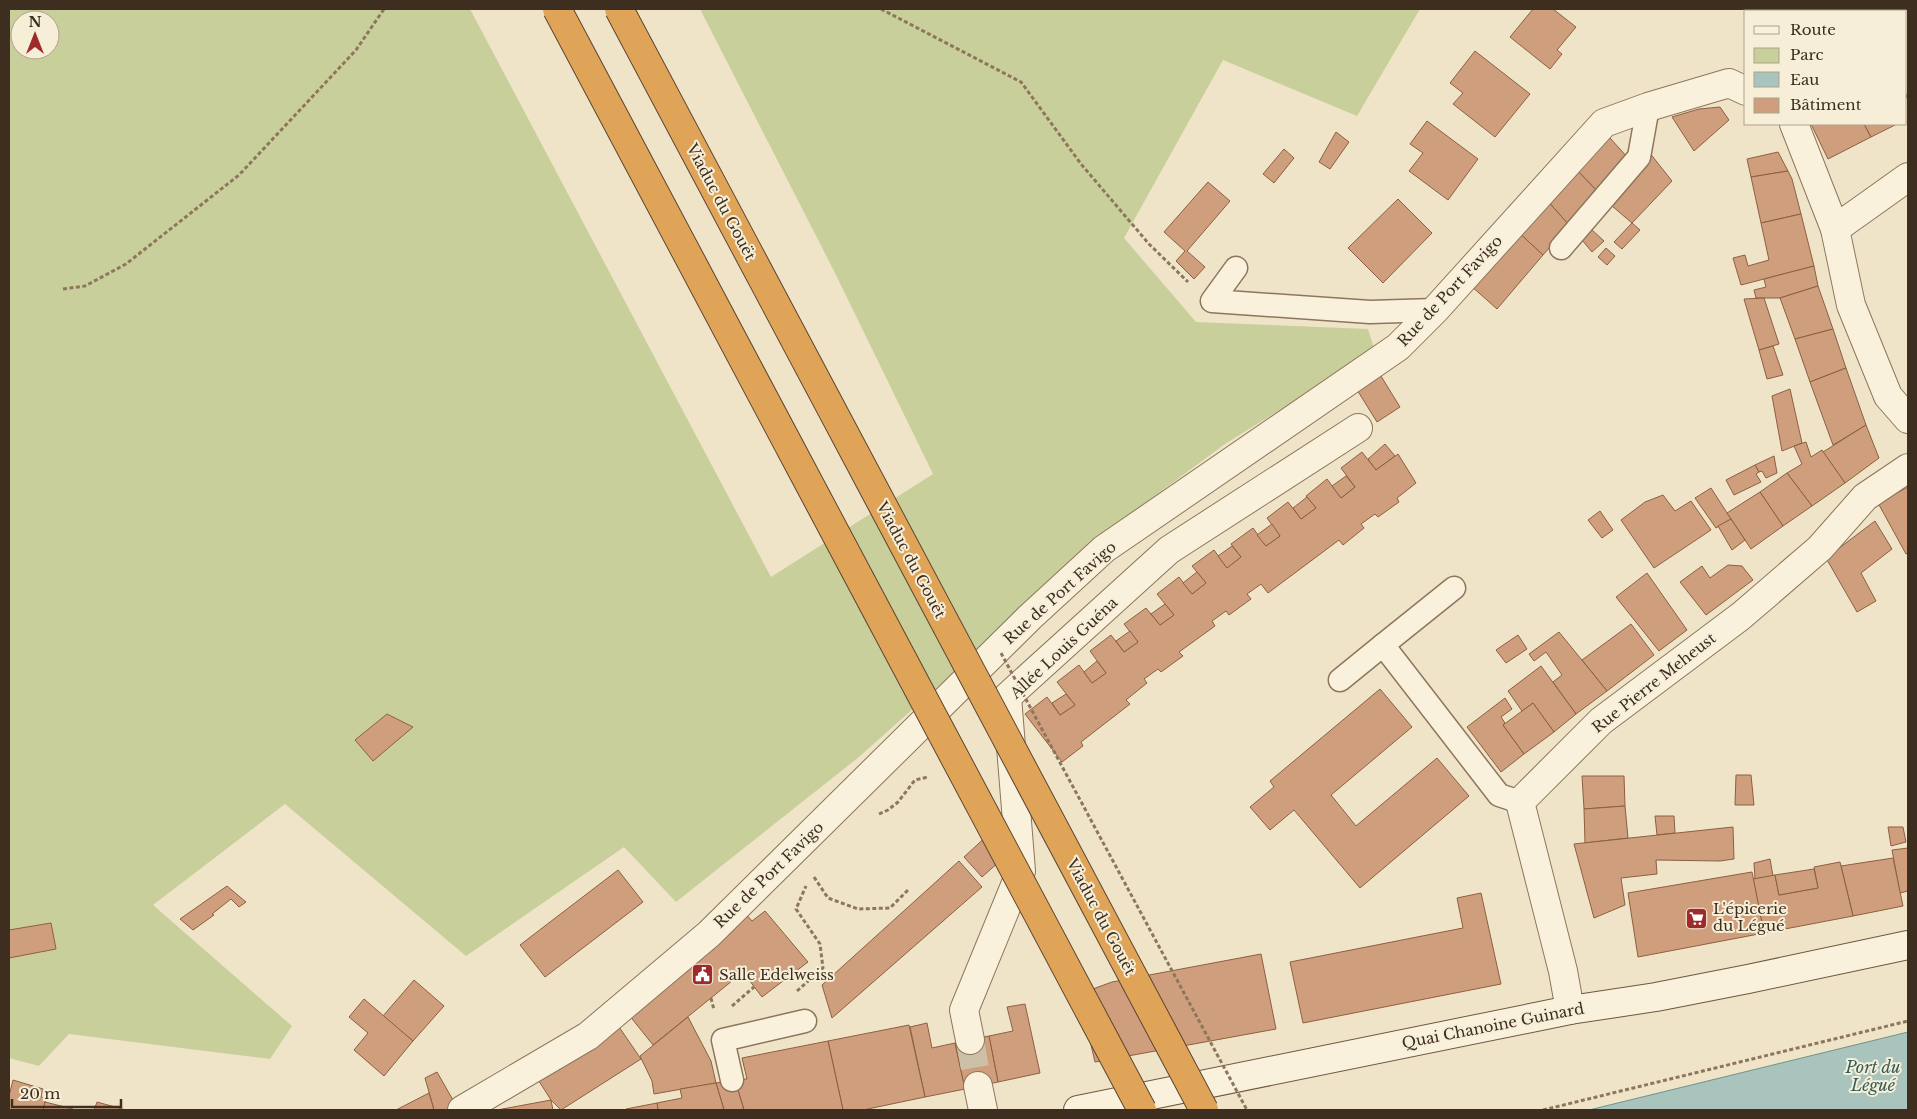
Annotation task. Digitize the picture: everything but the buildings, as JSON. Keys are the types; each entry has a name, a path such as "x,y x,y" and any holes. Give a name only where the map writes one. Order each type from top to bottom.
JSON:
{"highway":[{"path":"557,9 1142,1110"},
{"name":"Viaduc du Gouët","path":"619,9 1204,1110"}],"street":[{"name":"Rue de Port Favigo","path":"462,1110 588,1036 709,934 1030,617 1104,550 1398,347 1435,310 1604,123 1648,107 1737,87"},
{"path":"1794,125 1835,229 1851,305 1888,396 1908,419"},
{"path":"1835,229 1908,177"},
{"name":"Allée Louis Guéna","path":"970,1040 964,1010 1021,871 1007,697 1169,550 1358,428"},
{"name":"Rue Pierre Meheust","path":"1520,802 1601,721 1741,616 1820,548 1865,497 1908,468"},
{"path":"1520,802 1564,971 1570,1010"},
{"name":"Quai Chanoine Guinard","path":"1078,1110 1570,1010 1656,998 1908,945"}],"lane":[{"path":"1561,248 1639,157 1648,107"},
{"path":"1212,301 1236,268"},
{"path":"1212,301 1370,312 1435,310"},
{"path":"1340,680 1454,588"},
{"path":"1382,645 1499,795 1520,802"},
{"path":"732,1080 723,1040 805,1021"}],"path":[{"path":"63,289 85,286 126,264 239,175 356,50 384,9"},
{"path":"881,9 1021,82 1080,164 1149,244 1182,277 1212,301"},
{"path":"872,817 888,810 915,780 934,775"},
{"path":"823,968 820,944 796,909 812,874 828,898 858,909 890,908 908,890"},
{"path":"732,1006 754,987"},
{"path":"1543,1110 1908,1021"}],"green space":[{"path":"9,9 470,9 771,577 933,474 834,271 700,9 1420,9 1357,116 1223,60 1124,238 1196,322 1368,329 1375,351 1225,444 1099,537 1025,609 859,757 676,902 624,847 466,956 285,804 153,905 292,1026 270,1059 69,1034 39,1066 9,1058"}],"water":[{"name":"Port du Légué","path":"1908,1032 1908,1110 1589,1110"}],"tunnel":[{"path":"970,1040 978,1086"}],"place":[{"name":"L'épicerie du Légué","path":"1697,918"},
{"name":"Salle Edelweiss","path":"703,975"}]}
